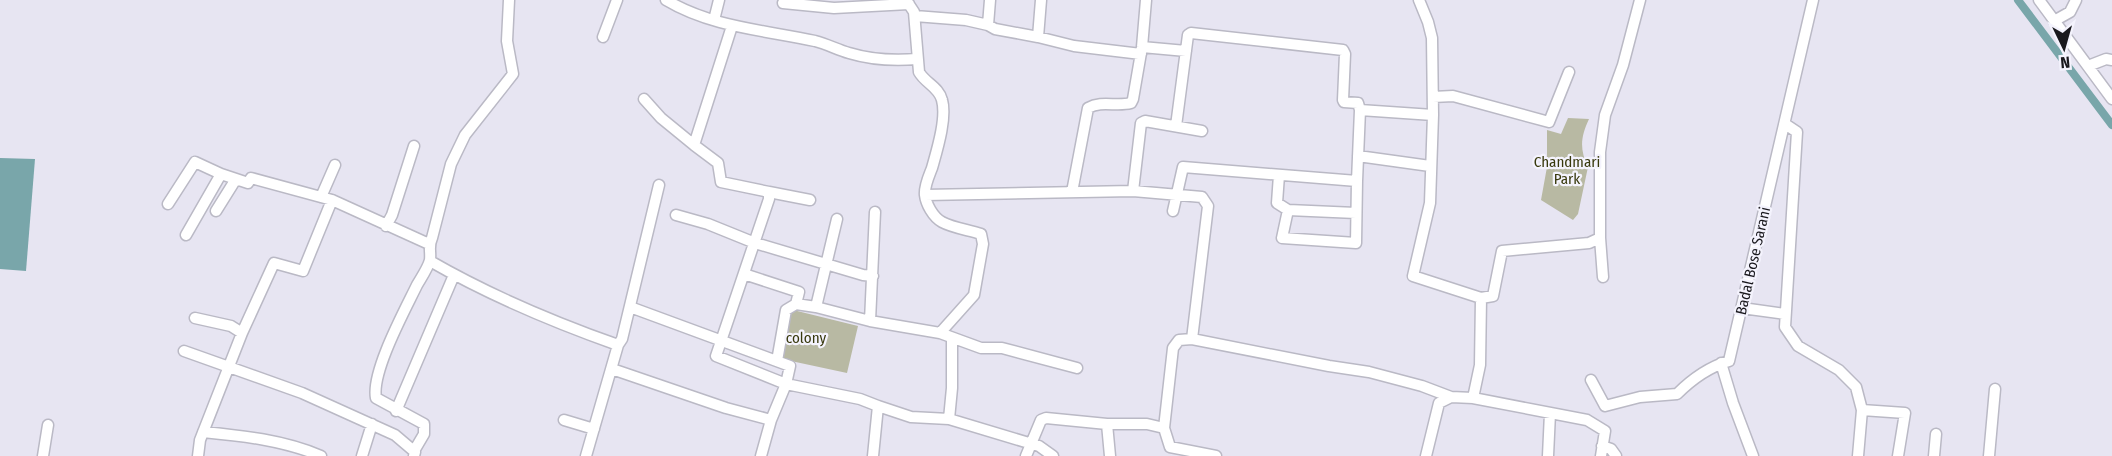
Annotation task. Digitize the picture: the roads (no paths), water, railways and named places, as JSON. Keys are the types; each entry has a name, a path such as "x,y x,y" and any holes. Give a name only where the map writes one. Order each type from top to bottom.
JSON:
{"street":[{"path":"184,351 302,393 372,424 395,435 414,454 424,434 424,424 396,411 376,398 378,376 396,327 430,261 429,244 451,164 465,135 513,75 507,41 509,0"},
{"path":"603,37 617,0"},
{"path":"666,0 680,8 732,26 818,42 851,54 887,62 917,59"},
{"path":"714,20 719,0"},
{"path":"988,25 990,0"},
{"path":"1038,37 1041,0"},
{"path":"1072,192 1086,112 1092,106 1101,103 1131,103 1142,50 1146,0"},
{"path":"1419,0 1432,38 1433,115 1430,203 1413,276 1480,298 1493,296 1502,251 1589,243 1600,238"},
{"path":"1603,277 1600,238 1600,152 1605,116 1623,65 1640,0"},
{"name":"Badal Bose Sarani","path":"1591,380 1605,405 1640,397 1677,394 1691,381 1714,366 1729,361 1813,0"},
{"path":"2039,0 2112,99"},
{"path":"2054,21 2070,12 2076,0"},
{"path":"783,3 834,8 907,2 915,16 917,59 921,76 937,90 944,106 939,142 925,195 932,213 941,222 981,234 983,244 974,295 940,333"},
{"path":"915,16 966,20 995,29 1074,46 1186,51"},
{"path":"694,145 732,26"},
{"path":"1176,126 1188,35 1191,33 1343,50 1345,54 1343,100 1358,103 1360,110 1356,243 1282,238 1288,210"},
{"path":"2088,66 2106,59 2112,60"},
{"path":"1433,97 1453,96 1549,122 1569,72"},
{"path":"644,99 662,118 718,163 721,182 810,200"},
{"path":"1360,110 1433,115"},
{"path":"1133,191 1141,123 1145,121 1202,131"},
{"path":"1785,124 1797,132 1785,327 1798,346 1839,370 1856,387 1862,410 1858,456"},
{"path":"386,226 392,215 414,146"},
{"path":"1358,156 1430,166"},
{"path":"168,204 195,162 248,183 251,178 332,200 429,244"},
{"path":"321,197 335,165"},
{"path":"1173,211 1182,167 1357,181"},
{"path":"186,235 221,174"},
{"path":"1279,175 1278,203 1288,210 1356,213"},
{"path":"216,211 236,179"},
{"path":"586,456 618,345 622,339 659,185"},
{"path":"925,195 1133,191 1202,197 1208,206 1192,339"},
{"path":"770,192 716,356 786,384 860,399 911,417 949,419 1031,443 1053,456"},
{"path":"198,456 203,432 242,333 274,263 303,271 332,200"},
{"path":"870,321 875,212"},
{"path":"676,215 708,224 755,243 873,276"},
{"path":"816,307 837,219"},
{"path":"430,261 454,275 562,325 618,345"},
{"path":"744,274 799,292 796,304"},
{"path":"396,411 454,275"},
{"path":"1473,398 1480,365 1480,298"},
{"path":"777,361 786,310 796,304 870,321 940,333 981,348 1002,348 1077,368"},
{"path":"630,307 790,366 761,456"},
{"path":"1742,308 1785,314"},
{"path":"195,318 231,326 242,333"},
{"path":"949,419 952,388 952,338"},
{"path":"1216,456 1170,447 1164,428 1173,348 1179,340 1192,339 1369,372 1422,386 1451,397 1473,398 1587,420 1605,431 1602,451 1611,449 1616,456"},
{"path":"1721,363 1753,456"},
{"path":"612,369 726,408 771,420"},
{"path":"1989,456 1995,389"},
{"path":"1426,456 1439,403 1451,397"},
{"path":"873,456 878,406"},
{"path":"1862,410 1905,413 1898,456"},
{"path":"1548,456 1550,413"},
{"path":"1026,456 1041,420 1046,418 1107,424 1147,424 1164,428"},
{"path":"564,420 594,429"},
{"path":"362,456 372,424"},
{"path":"1107,424 1110,456"},
{"path":"43,456 48,425"},
{"path":"203,432 270,439 297,446 321,456"},
{"path":"1934,456 1936,434"}],"waterway":[{"path":"2018,0 2112,125"}],"park label":[{"name":"Chandmari Park","path":"1567,170"},
{"name":"colony","path":"806,338"}]}
